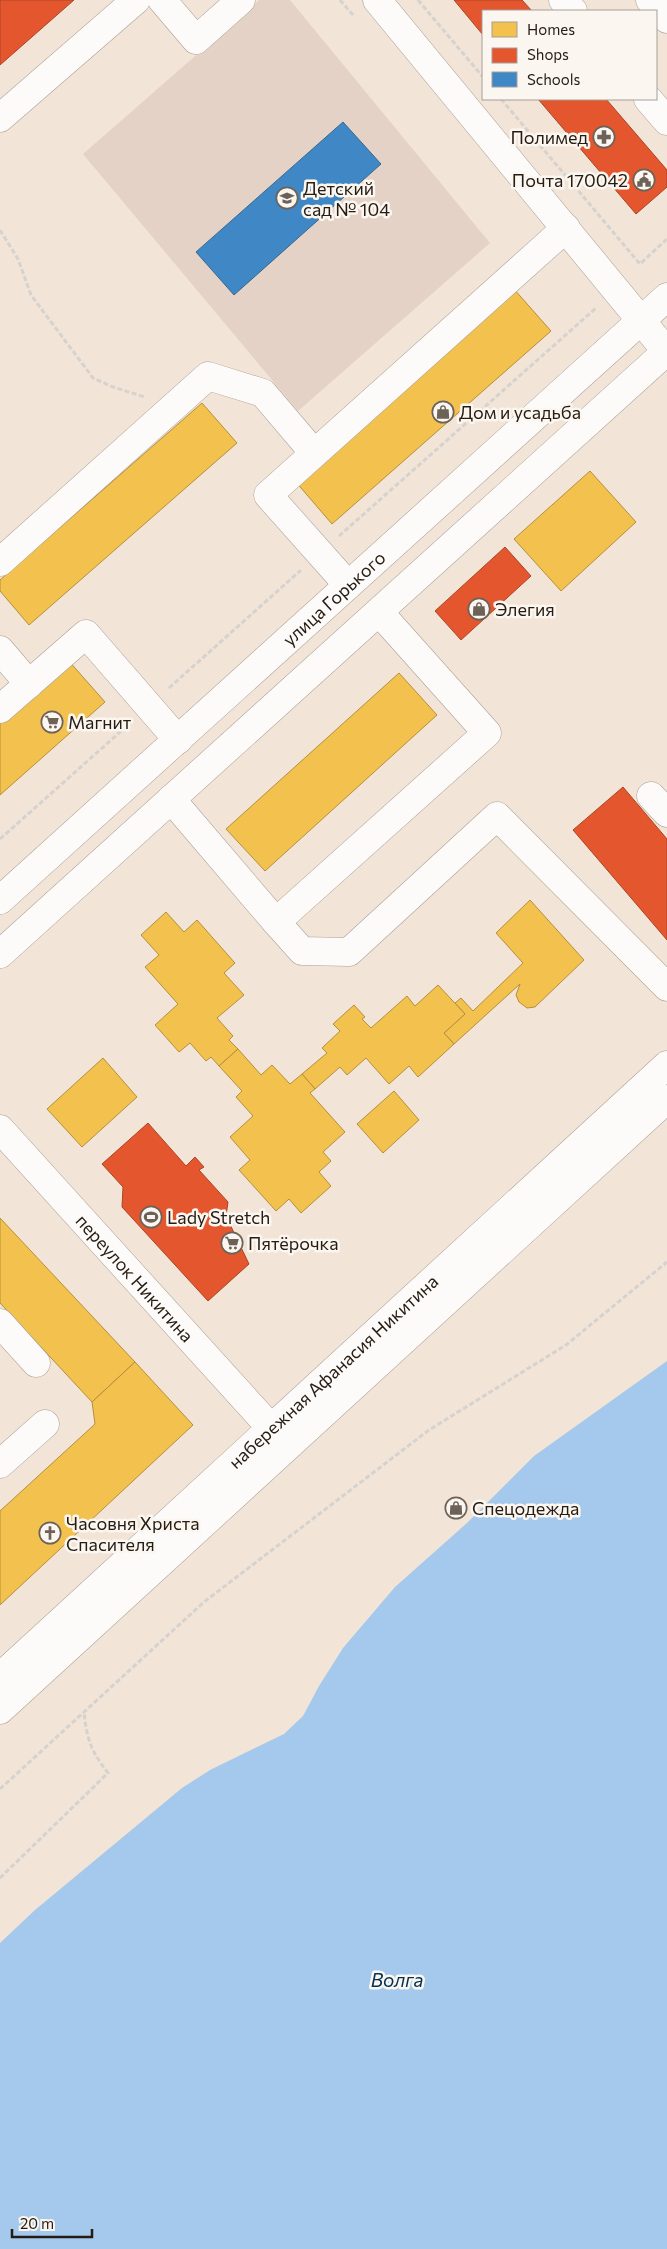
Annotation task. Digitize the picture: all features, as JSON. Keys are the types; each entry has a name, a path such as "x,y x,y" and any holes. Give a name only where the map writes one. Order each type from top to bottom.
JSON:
{"main road":[{"path":"0,118 136,0"},
{"path":"162,0 196,40 241,0"},
{"path":"0,954 667,351 377,0"},
{"path":"563,0 572,10"},
{"path":"650,0 667,20"},
{"path":"649,100 667,121"},
{"path":"348,585 268,495 566,228"},
{"name":"улица Горького","path":"0,900 667,297"},
{"path":"0,562 208,376 262,393 314,453"},
{"path":"276,922 487,733 379,612"},
{"path":"0,709 86,634 178,740"},
{"path":"0,650 29,684"},
{"path":"171,799 302,951 349,952 497,816 667,987"},
{"name":"набережная Афанасия Никитина","path":"0,1677 667,1065"},
{"name":"набережная Афанасия Никитина","path":"0,1710 667,1099"},
{"name":"переулок Никитина","path":"0,1129 271,1428"},
{"path":"0,1323 36,1363"},
{"path":"0,1464 45,1424"}],"path":[{"path":"418,0 482,76"},
{"path":"502,100 640,264 667,239"},
{"path":"0,230 18,260 31,295 93,378 113,388 134,393 172,408"},
{"path":"0,1789 204,1602 429,1430 566,1345 667,1262"},
{"path":"0,1878 108,1773 94,1755 86,1736 84,1712"}],"shaded area":[{"name":"Детский сад № 104","path":"259,0 290,0 490,243 298,411 83,154"}],"water":[{"name":"Волга","path":"667,1361 667,2249 0,2249 0,1943 35,1910 182,1788 210,1770 284,1734 303,1716 343,1648 395,1587 467,1523 534,1456"}],"building: Homes":[{"path":"513,288 551,331 332,524 295,481"},
{"path":"202,403 237,443 29,625 0,591 0,580"},
{"path":"590,471 636,522 561,591 514,539"},
{"path":"68,660 105,702 0,795 0,720"},
{"path":"399,673 437,715 265,871 226,829"},
{"path":"530,900 584,960 535,1007 527,1008 519,1002 516,995 520,984 454,1044 444,1033 465,1014 455,1003 461,998 473,1011 523,963 496,933"},
{"path":"166,912 184,932 197,920 235,963 224,973 244,995 217,1018 233,1036 229,1040 238,1049 219,1066 211,1057 206,1061 190,1043 179,1052 155,1025 178,1004 145,967 159,955 141,935"},
{"path":"438,985 465,1014 444,1033 454,1044 418,1077 409,1066 389,1084 366,1058 347,1075 340,1067 315,1089 302,1074 327,1053 322,1048 340,1031 333,1024 354,1005 365,1017 362,1019 371,1028 407,996 415,1006"},
{"path":"238,1049 261,1075 272,1065 290,1084 302,1074 315,1089 310,1093 345,1132 323,1152 331,1161 319,1172 331,1186 301,1213 289,1199 276,1211 239,1170 250,1160 230,1137 253,1116 236,1097 242,1091 219,1066"},
{"path":"103,1058 137,1097 82,1147 47,1109"},
{"path":"394,1091 419,1120 383,1153 357,1124"},
{"path":"0,1218 135,1362 92,1402 0,1303"},
{"path":"135,1362 193,1425 0,1605 0,1511 95,1424 92,1402"}],"building: Shops":[{"path":"0,0 74,0 0,65"},
{"path":"454,0 522,0 531,10 482,10 482,34"},
{"path":"539,100 607,100 667,170 667,187 636,214"},
{"path":"505,547 531,576 461,640 435,611"},
{"path":"623,787 667,839 667,940 573,830"},
{"path":"148,1123 186,1166 195,1157 204,1167 199,1170 228,1202 226,1216 249,1264 208,1301 122,1207 123,1187 102,1164"}],"building: Schools":[{"path":"343,122 381,164 234,295 196,252"}],"place":[{"name":"Полимед","path":"604,137"},
{"name":"Почта 170042","path":"644,180"},
{"name":"Детский сад № 104","path":"287,198"},
{"name":"Дом и усадьба","path":"443,412"},
{"name":"Элегия","path":"479,609"},
{"name":"Магнит","path":"52,722"},
{"name":"Lady Stretch","path":"151,1217"},
{"name":"Пятёрочка","path":"232,1243"},
{"name":"Спецодежда","path":"456,1508"},
{"name":"Часовня Христа Спасителя","path":"50,1533"}]}
